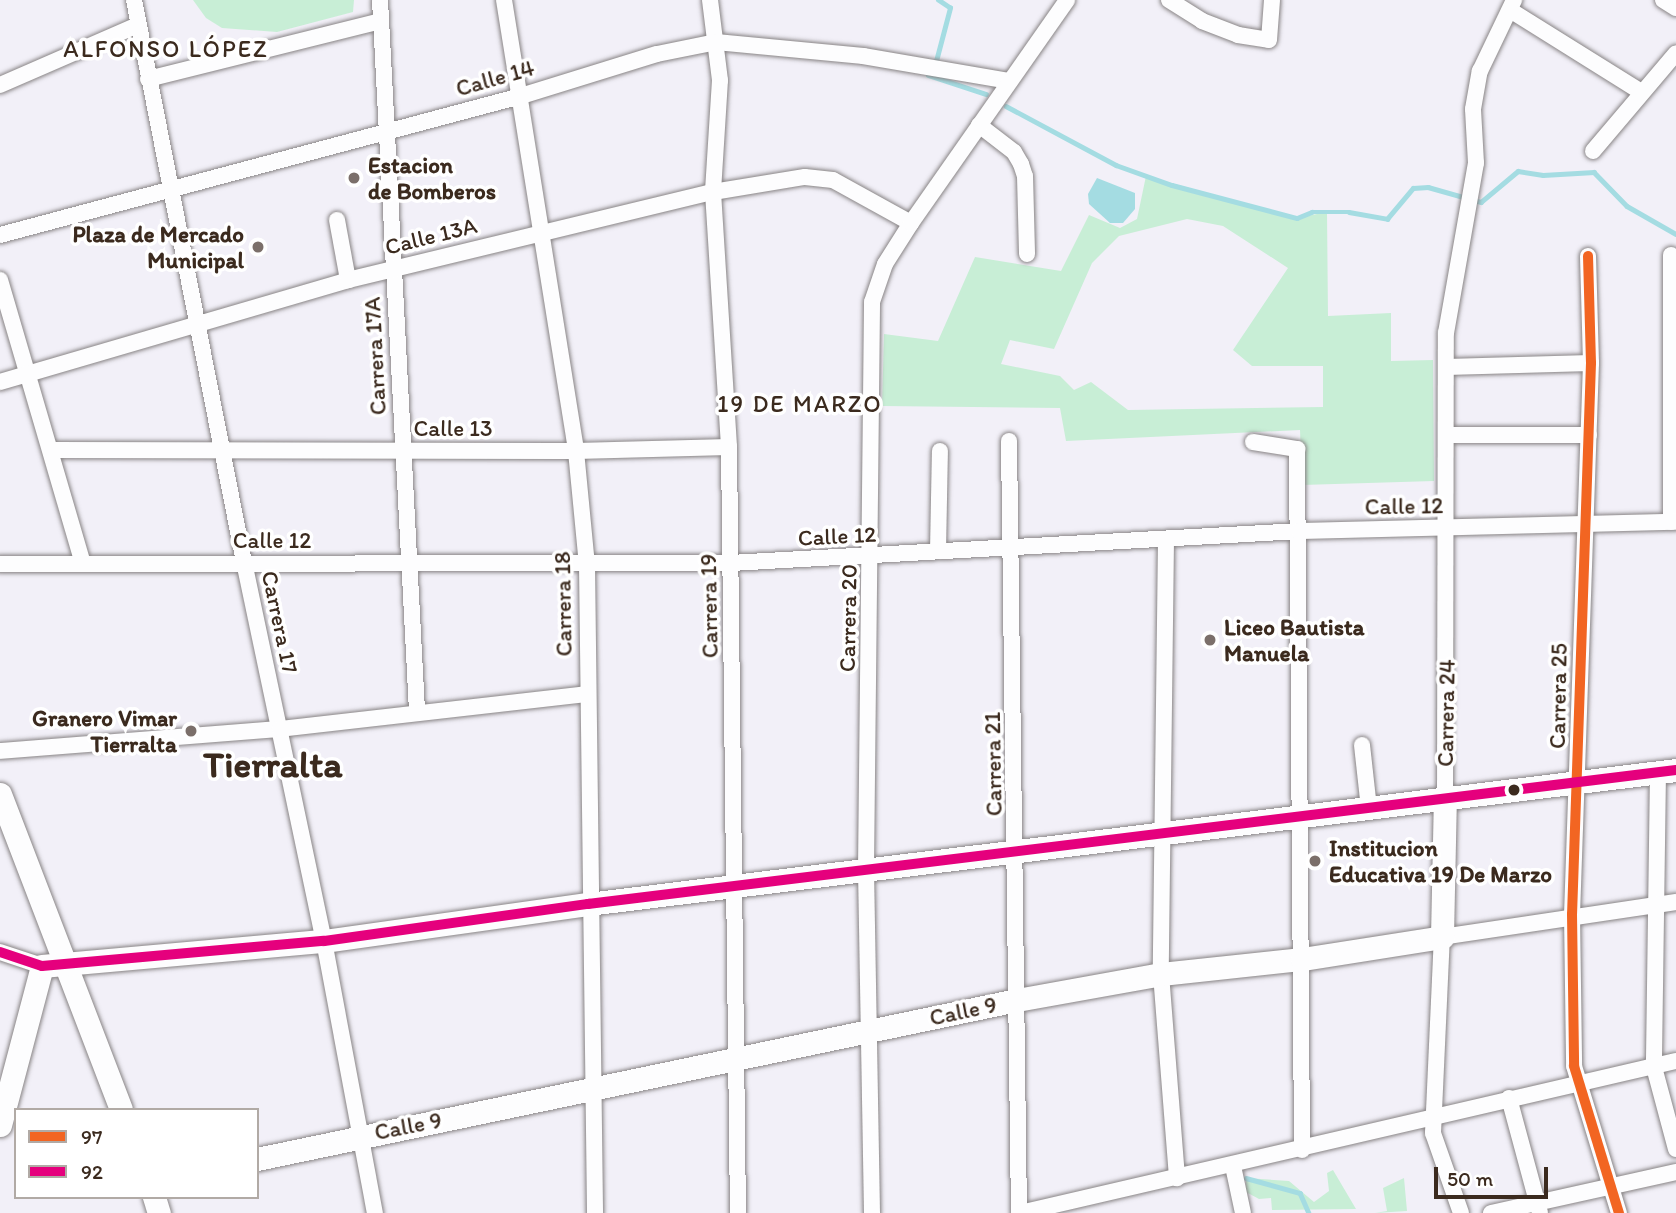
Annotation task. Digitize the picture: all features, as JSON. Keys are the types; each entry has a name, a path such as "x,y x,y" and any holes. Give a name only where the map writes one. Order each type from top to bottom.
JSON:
{"main road":[{"path":"0,1125 42,966 324,941 588,904 1667,771"},
{"path":"0,794 120,1108"},
{"name":"Carrera 24","path":"1442,937 1445,798"},
{"name":"Calle 9","path":"259,1158 360,1135 594,1091 1017,1000 1161,974 1302,959 1442,937"}],"street":[{"name":"Carrera 17","path":"134,0 221,449 324,941 374,1213"},
{"name":"Carrera 17A","path":"380,0 417,710"},
{"name":"Carrera 18","path":"504,0 576,451 586,565 588,904 595,1213"},
{"name":"Carrera 19","path":"710,0 720,80 713,191 729,447 738,1213"},
{"name":"Carrera 20","path":"872,1213 866,869 872,557 872,302 885,264 911,222 1067,0"},
{"path":"1168,0 1202,21 1238,35 1269,40 1272,0"},
{"path":"1663,0 1676,8"},
{"path":"1512,5 1641,92"},
{"name":"Carrera 24","path":"1445,798 1448,527 1446,333 1466,207 1476,163 1473,109 1480,71 1512,5"},
{"path":"148,79 382,21"},
{"path":"0,85 138,25"},
{"name":"Calle 14","path":"0,234 521,96 657,54 716,42 863,56 1010,81"},
{"path":"1593,151 1676,53"},
{"path":"979,125 1014,152 1026,176 1027,254"},
{"name":"Calle 13A","path":"0,382 29,371 348,280 713,191 805,177 833,180 911,222"},
{"path":"337,220 348,280"},
{"path":"1671,254 1675,355 1674,522"},
{"name":"Carrera 25","path":"1588,256 1591,363 1579,782 1572,914 1576,1083 1619,1213"},
{"path":"0,279 83,563"},
{"path":"1446,367 1591,363"},
{"path":"1447,435 1589,435"},
{"name":"Carrera 21","path":"1009,441 1013,549 1020,1213"},
{"path":"1253,442 1297,449 1302,1150"},
{"name":"Calle 13","path":"51,450 576,451 729,447"},
{"path":"938,551 940,452"},
{"name":"Calle 12","path":"0,564 731,564 1299,531 1674,522"},
{"path":"1166,540 1161,974 1177,1178"},
{"path":"0,751 280,729 417,710 587,694"},
{"path":"1362,745 1369,808"},
{"path":"1667,771 1655,904 1654,1067 1676,1149"},
{"name":"Calle 9","path":"1442,937 1572,914 1676,902"},
{"name":"Carrera 24","path":"1442,937 1434,1116 1436,1149 1461,1213"},
{"path":"0,951 42,966"},
{"path":"1020,1213 1302,1150 1508,1098 1676,1062"},
{"path":"1508,1098 1538,1207"},
{"path":"1233,1166 1243,1213"},
{"path":"1491,1213 1538,1207 1610,1186 1676,1172"}],"green space":[{"path":"193,0 354,0 353,12 277,32 222,28 206,18"},
{"path":"1146,176 1297,218 1327,212 1328,316 1391,313 1391,361 1433,360 1434,481 1302,485 1300,430 1066,441 1060,408 882,406 884,334 938,341 975,257 1061,271 1089,215 1120,228 1137,219","holes":["1187,219 1223,226 1288,268 1233,350 1252,366 1323,366 1323,407 1128,410 1091,382 1074,390 1060,376 1001,364 1010,340 1054,349 1092,263 1119,236"]},
{"path":"1333,1170 1356,1209 1272,1210 1271,1198 1259,1199 1246,1192 1246,1178 1289,1181 1314,1202 1329,1191 1327,1173"},
{"path":"1404,1178 1407,1211 1375,1213 1387,1211 1383,1188"}],"water":[{"path":"1097,178 1135,193 1135,209 1123,223 1110,223 1089,204 1088,194"}],"waterway":[{"path":"936,61 950,8 938,0"},
{"path":"928,75 986,94"},
{"path":"1006,106 1116,165 1172,185 1297,218 1312,212 1349,212 1387,219 1413,188 1428,187 1481,202 1518,171 1543,175 1594,172 1627,206 1676,234"},
{"path":"1246,1178 1300,1193 1309,1213"}],"transit line":[{"name":"97","path":"1588,256 1591,363 1572,914 1574,1066 1619,1213"},
{"name":"92","path":"0,952 42,966 324,941 588,904 1676,770"}],"place":[{"name":"Estacion de Bomberos","path":"354,178"},
{"name":"Plaza de Mercado Municipal","path":"258,247"},
{"name":"Liceo Bautista Manuela","path":"1210,640"},
{"name":"Granero Vimar Tierralta","path":"191,731"},
{"name":"Institucion Educativa 19 De Marzo","path":"1315,861"}],"district":[{"name":"ALFONSO LÓPEZ","path":"166,49"},
{"name":"19 DE MARZO","path":"800,404"},
{"name":"Tierralta","path":"273,764"}]}
